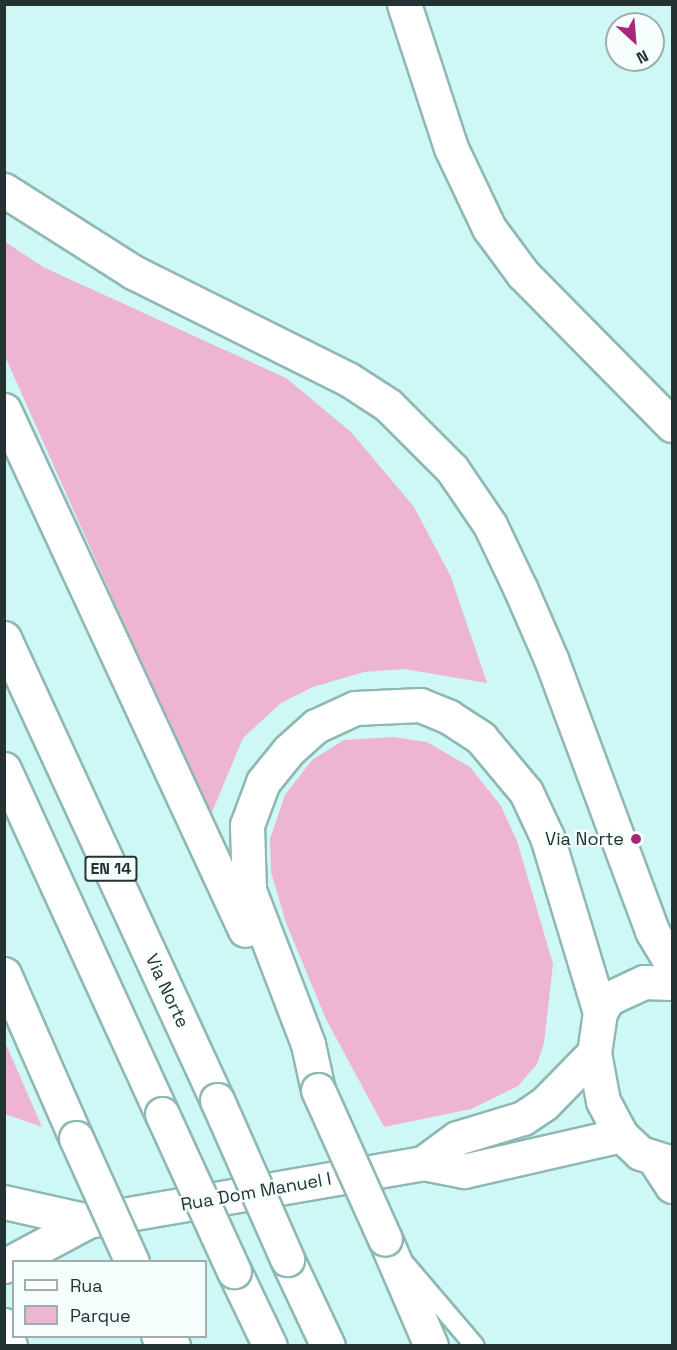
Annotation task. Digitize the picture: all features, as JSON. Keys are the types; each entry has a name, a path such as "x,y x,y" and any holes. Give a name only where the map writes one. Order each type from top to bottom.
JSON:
{"main road":[{"path":"404,4 451,148 489,228 523,274 672,425"},
{"path":"4,190 132,272 348,379 388,405 452,469 490,525 521,590 652,931 672,964"},
{"path":"4,410 318,1090 431,1346"},
{"name":"Via Norte","path":"4,638 328,1346"},
{"path":"318,1090 308,1044 249,890 247,825 263,782 289,750 316,726 355,708 420,705 449,717 481,738 526,792 547,837 600,1012"},
{"name":"EN 14","path":"4,770 270,1346"},
{"path":"4,974 131,1260"},
{"path":"666,1170 640,1153 621,1135 603,1101 594,1053 600,1012 608,999 630,986 672,983"},
{"name":"Rua Dom Manuel I","path":"423,1163 457,1138 523,1118 544,1104 594,1053"},
{"name":"Rua Dom Manuel I","path":"4,1218 26,1224 75,1218 423,1163 464,1171 621,1135"},
{"path":"4,1202 75,1218"},
{"name":"Rua Dom Manuel I","path":"13,1260 75,1218"},
{"path":"4,1325 10,1346"}],"lane":[{"path":"385,1239 475,1346"}],"green space":[{"path":"4,241 43,267 286,378 351,432 414,507 451,577 487,683 404,669 364,672 313,687 281,703 243,738 210,817 5,356"},
{"path":"393,737 427,742 470,767 501,806 517,841 553,964 544,1043 537,1064 518,1086 471,1109 384,1127 326,1019 286,923 271,872 270,839 285,795 312,760 344,740"},
{"path":"5,1042 42,1127 5,1114"}],"place":[{"name":"Via Norte","path":"636,839"}]}
